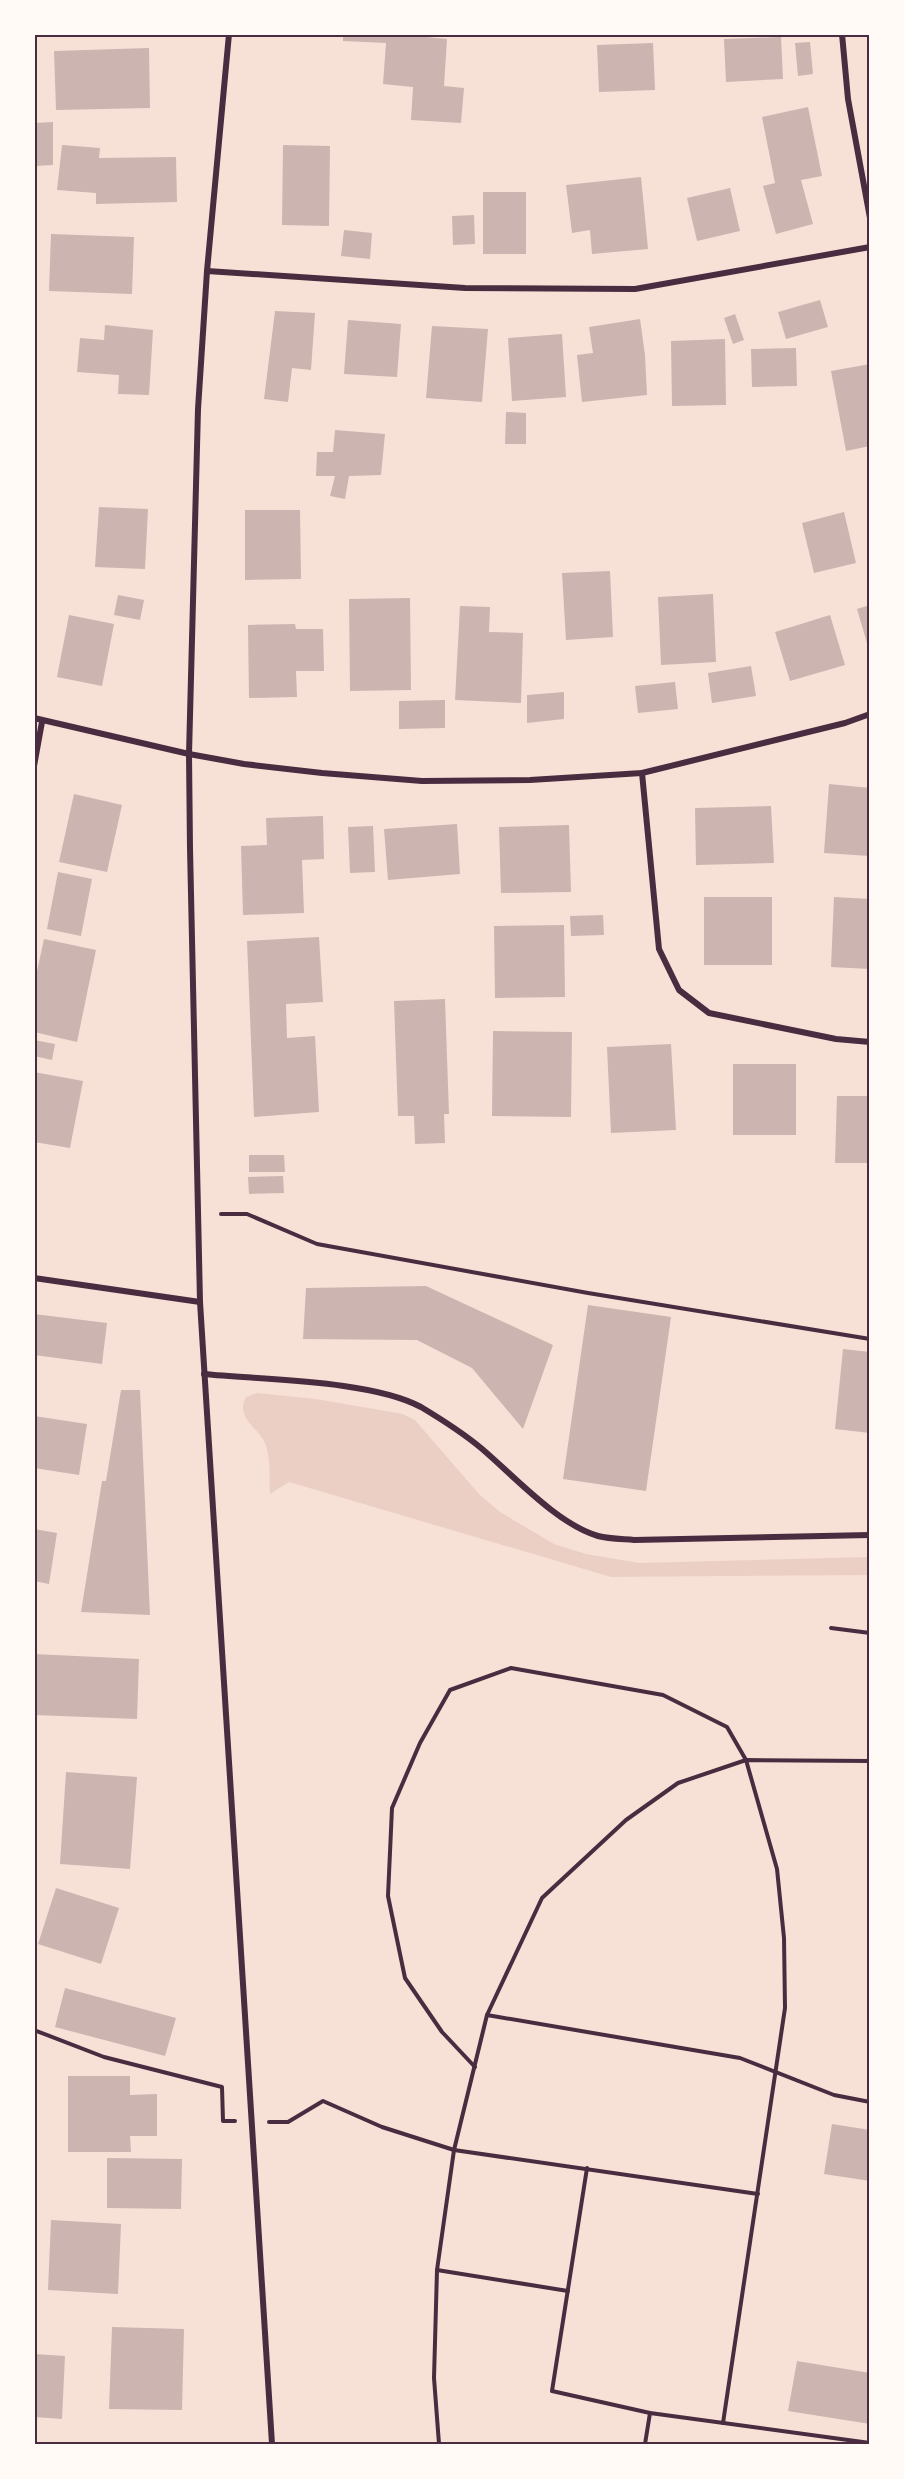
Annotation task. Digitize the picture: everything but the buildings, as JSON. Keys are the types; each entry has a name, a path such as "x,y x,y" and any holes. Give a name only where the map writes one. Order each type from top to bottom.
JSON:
{"street":[{"path":"229,34 207,271 198,409 189,754 197,1216 204,1374 272,2445"},
{"path":"842,34 848,99 870,218"},
{"path":"207,271 465,288 635,289 870,247"},
{"path":"34,718 42,722 244,764 422,781 530,780 642,773 845,723 870,714"},
{"path":"34,765 42,722"},
{"path":"642,773 659,949 679,990 709,1013 836,1039 870,1042"},
{"path":"34,1278 200,1302"},
{"path":"204,1374 339,1386 379,1393 418,1406 479,1446 540,1500 570,1522 598,1536 634,1540 870,1535"}],"path":[{"path":"221,1215 247,1214 317,1244 600,1295 870,1340"},
{"path":"831,1628 870,1633"},
{"path":"475,2067 442,2032 405,1978 388,1896 392,1808 420,1743 450,1690 512,1668 663,1695 727,1727 746,1760 777,1869 784,1938 785,2008 777,2074 723,2423"},
{"path":"439,2445 434,2378 437,2270 454,2150 487,2015 542,1898 626,1820 678,1783 746,1760 870,1761"},
{"path":"487,2015 740,2058 834,2095 870,2102"},
{"path":"34,2030 104,2057 222,2087 223,2121 288,2122 323,2101 382,2127 454,2150 758,2194"},
{"path":"587,2168 552,2391 650,2413 841,2442 870,2443"},
{"path":"437,2270 568,2291"},
{"path":"645,2445 650,2413"}],"shaded area":[{"path":"257,1393 316,1399 403,1414 415,1420 479,1494 500,1512 554,1544 586,1554 640,1563 869,1557 869,1575 611,1577 289,1482 270,1494 268,1452 263,1440 243,1411 246,1397"}]}
